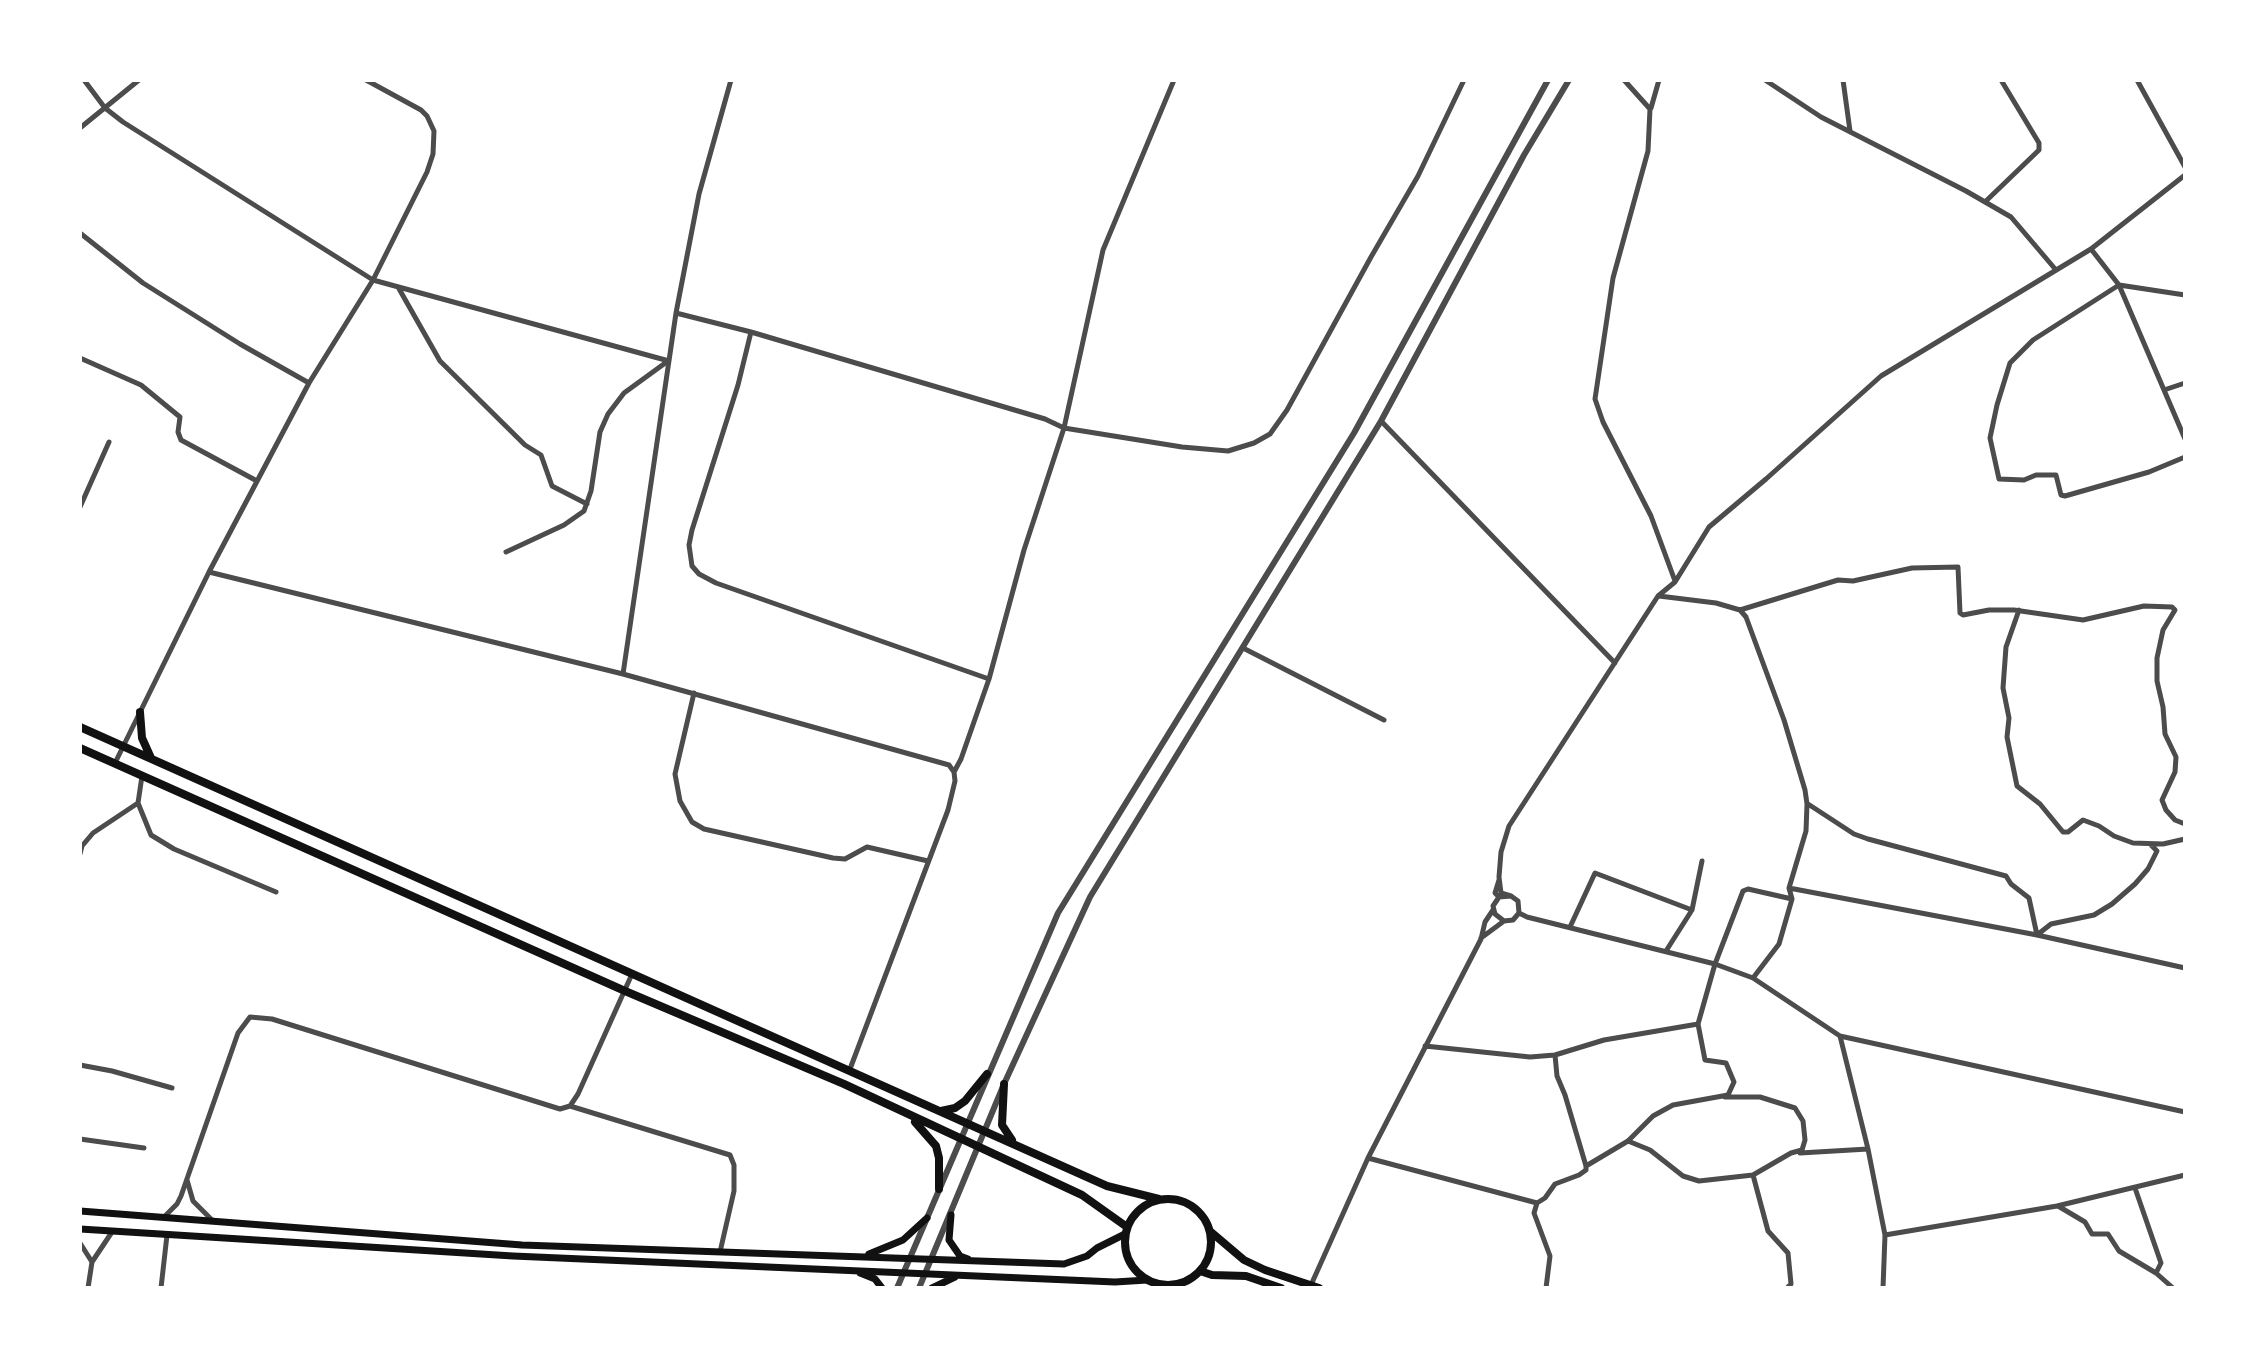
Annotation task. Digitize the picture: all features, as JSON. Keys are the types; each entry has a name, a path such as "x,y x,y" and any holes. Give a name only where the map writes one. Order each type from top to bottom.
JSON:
{"highway":[{"path":"140,712 142,738 151,758"},
{"path":"80,727 1107,1186 1191,1205 1206,1221 1210,1231 1210,1252 1200,1271 1189,1280 1175,1285 1147,1280 1131,1265 1124,1244 1126,1230 1139,1209 1159,1199"},
{"path":"80,748 905,1113 1082,1195 1126,1230"},
{"path":"303,847 311,830"},
{"path":"443,910 451,894"},
{"path":"524,946 532,930"},
{"path":"941,1111 955,1108 965,1101 987,1074"},
{"path":"1004,1084 1002,1125 1007,1136 1019,1146"},
{"path":"905,1113 929,1135 936,1146 939,1189"},
{"path":"1210,1231 1244,1260 1315,1286"},
{"path":"1200,1271 1212,1275 1246,1276 1281,1288"}],"main road":[{"path":"80,1211 522,1245 1064,1264 1087,1256 1126,1230"},
{"path":"951,1215 948,1231 953,1249 960,1256 974,1261"},
{"path":"859,1256 878,1252 903,1240 927,1218"},
{"path":"238,1240 239,1223"},
{"path":"80,1229 513,1256 926,1273 1106,1284 1147,1280"},
{"path":"846,1270 867,1275 882,1288"},
{"path":"932,1288 962,1275"}],"street":[{"path":"84,80 105,108 123,122 373,280 669,361"},
{"path":"80,128 139,80"},
{"path":"115,763 257,481 309,383 373,280 427,172 433,154 434,131 421,110 366,80"},
{"path":"623,674 676,313 699,194 731,80"},
{"path":"954,772 989,679 1024,550 1064,428 1103,250 1174,80"},
{"path":"676,313 751,332 1045,419 1064,428 1182,447 1228,451 1270,434 1287,410 1418,176 1464,80"},
{"path":"897,1288 1047,937 1078,877 1230,638 1368,409 1548,80"},
{"path":"919,1288 1004,1084 1090,897 1381,421 1524,155 1569,80"},
{"path":"1624,80 1650,109"},
{"path":"1659,80 1650,109 1648,151 1613,278 1595,399 1603,422 1651,516 1675,582"},
{"path":"1765,80 1850,132 1986,201 2011,217 2056,270"},
{"path":"1843,80 1850,132"},
{"path":"1986,201 2039,150 2039,143 2001,80"},
{"path":"2137,80 2185,167"},
{"path":"1499,897 1495,893 1501,852 1509,826 1658,596 1675,582 1709,527 1881,376 2091,249 2185,175"},
{"path":"80,233 143,283 309,383"},
{"path":"2091,249 2119,285 2185,439"},
{"path":"2185,295 2119,285 2033,340 2010,363 1990,438 1999,479 2024,480 2036,475 2056,475 2061,495 2065,496 2149,472 2185,457"},
{"path":"398,286 440,361 525,445 541,455 552,486 587,504"},
{"path":"751,332 738,385 692,530 689,545 692,566 699,574 716,583 989,679"},
{"path":"80,358 141,385 180,417 178,432 181,440 257,481"},
{"path":"506,552 564,525 584,511 600,432 608,414 624,393 669,361"},
{"path":"2164,390 2185,383"},
{"path":"1368,409 1615,663"},
{"path":"80,507 109,442"},
{"path":"1740,610 1838,580 1853,581 1912,568 1958,567 1962,614 2019,610 2083,620 2144,606 2172,607 2175,610 2163,630 2157,658 2157,681 2165,734 2176,757 2175,772 2162,800 2175,820 2185,824"},
{"path":"209,572 623,674 949,765 955,781 948,810 850,1069"},
{"path":"1658,596 1716,603 1740,610 1746,617 1784,720 1807,804 1806,831 1789,888 1792,899 1779,944 1753,978"},
{"path":"2019,610 2006,647 2003,688 2009,718 2007,737 2017,786 2040,804 2063,832 2068,832 2083,820 2123,840 2151,845 2185,839"},
{"path":"1243,648 1384,720"},
{"path":"694,693 675,774 680,801 692,822 704,829 833,858 845,859 867,847 928,861"},
{"path":"142,776 138,803 151,835 162,843 276,892"},
{"path":"80,854 82,846 93,833 138,803"},
{"path":"1807,804 1854,834 2006,876 2029,898 2037,935"},
{"path":"2037,935 2051,924 2094,915 2112,904 2148,869 2157,851 2151,845"},
{"path":"1666,952 1692,910 1702,861"},
{"path":"1570,927 1595,873 1692,910"},
{"path":"1499,877 1501,893 1511,896 1523,911 1542,920"},
{"path":"1789,888 2037,935 2185,968"},
{"path":"1586,1166 1628,1141 1643,1124 1673,1105 1728,1095 1734,1082 1726,1063 1705,1060 1698,1024 1715,964 1743,891 1748,889 1792,899"},
{"path":"1499,897 1511,896"},
{"path":"1315,1286 1368,1158 1481,939 1485,922 1499,897"},
{"path":"1481,939 1504,921 1513,920 1519,913 1518,901"},
{"path":"1493,910 1504,921"},
{"path":"1519,913 1715,964 1753,978 1840,1036 2185,1112"},
{"path":"570,1106 632,974"},
{"path":"164,1217 177,1204 238,1033 250,1017 272,1019 547,1106 560,1109 570,1106 730,1155 734,1165 734,1191 720,1252"},
{"path":"1425,1046 1511,1057 1555,1055 1604,1040 1698,1024"},
{"path":"1840,1036 1885,1235 1883,1288"},
{"path":"1546,1288 1550,1256 1534,1213 1537,1203 1555,1184 1586,1170 1557,1076 1555,1055"},
{"path":"80,1065 172,1088"},
{"path":"1628,1141 1650,1150 1673,1169 1693,1179 1708,1181 1753,1175 1802,1150 1805,1140 1803,1121 1795,1108 1760,1097 1712,1097"},
{"path":"80,1139 144,1148"},
{"path":"1791,1153 1868,1149"},
{"path":"1368,1158 1537,1203"},
{"path":"1753,1175 1768,1231 1788,1253 1791,1284 1787,1288"},
{"path":"1885,1235 2057,1206 2185,1175"},
{"path":"187,1179 193,1201 213,1221"},
{"path":"2135,1188 2161,1263 2156,1273"},
{"path":"2057,1206 2085,1222 2092,1234 2108,1234 2119,1251 2156,1273 2173,1288"},
{"path":"88,1288 92,1262 112,1231"},
{"path":"161,1288 167,1235"},
{"path":"80,1243 92,1262"}]}
